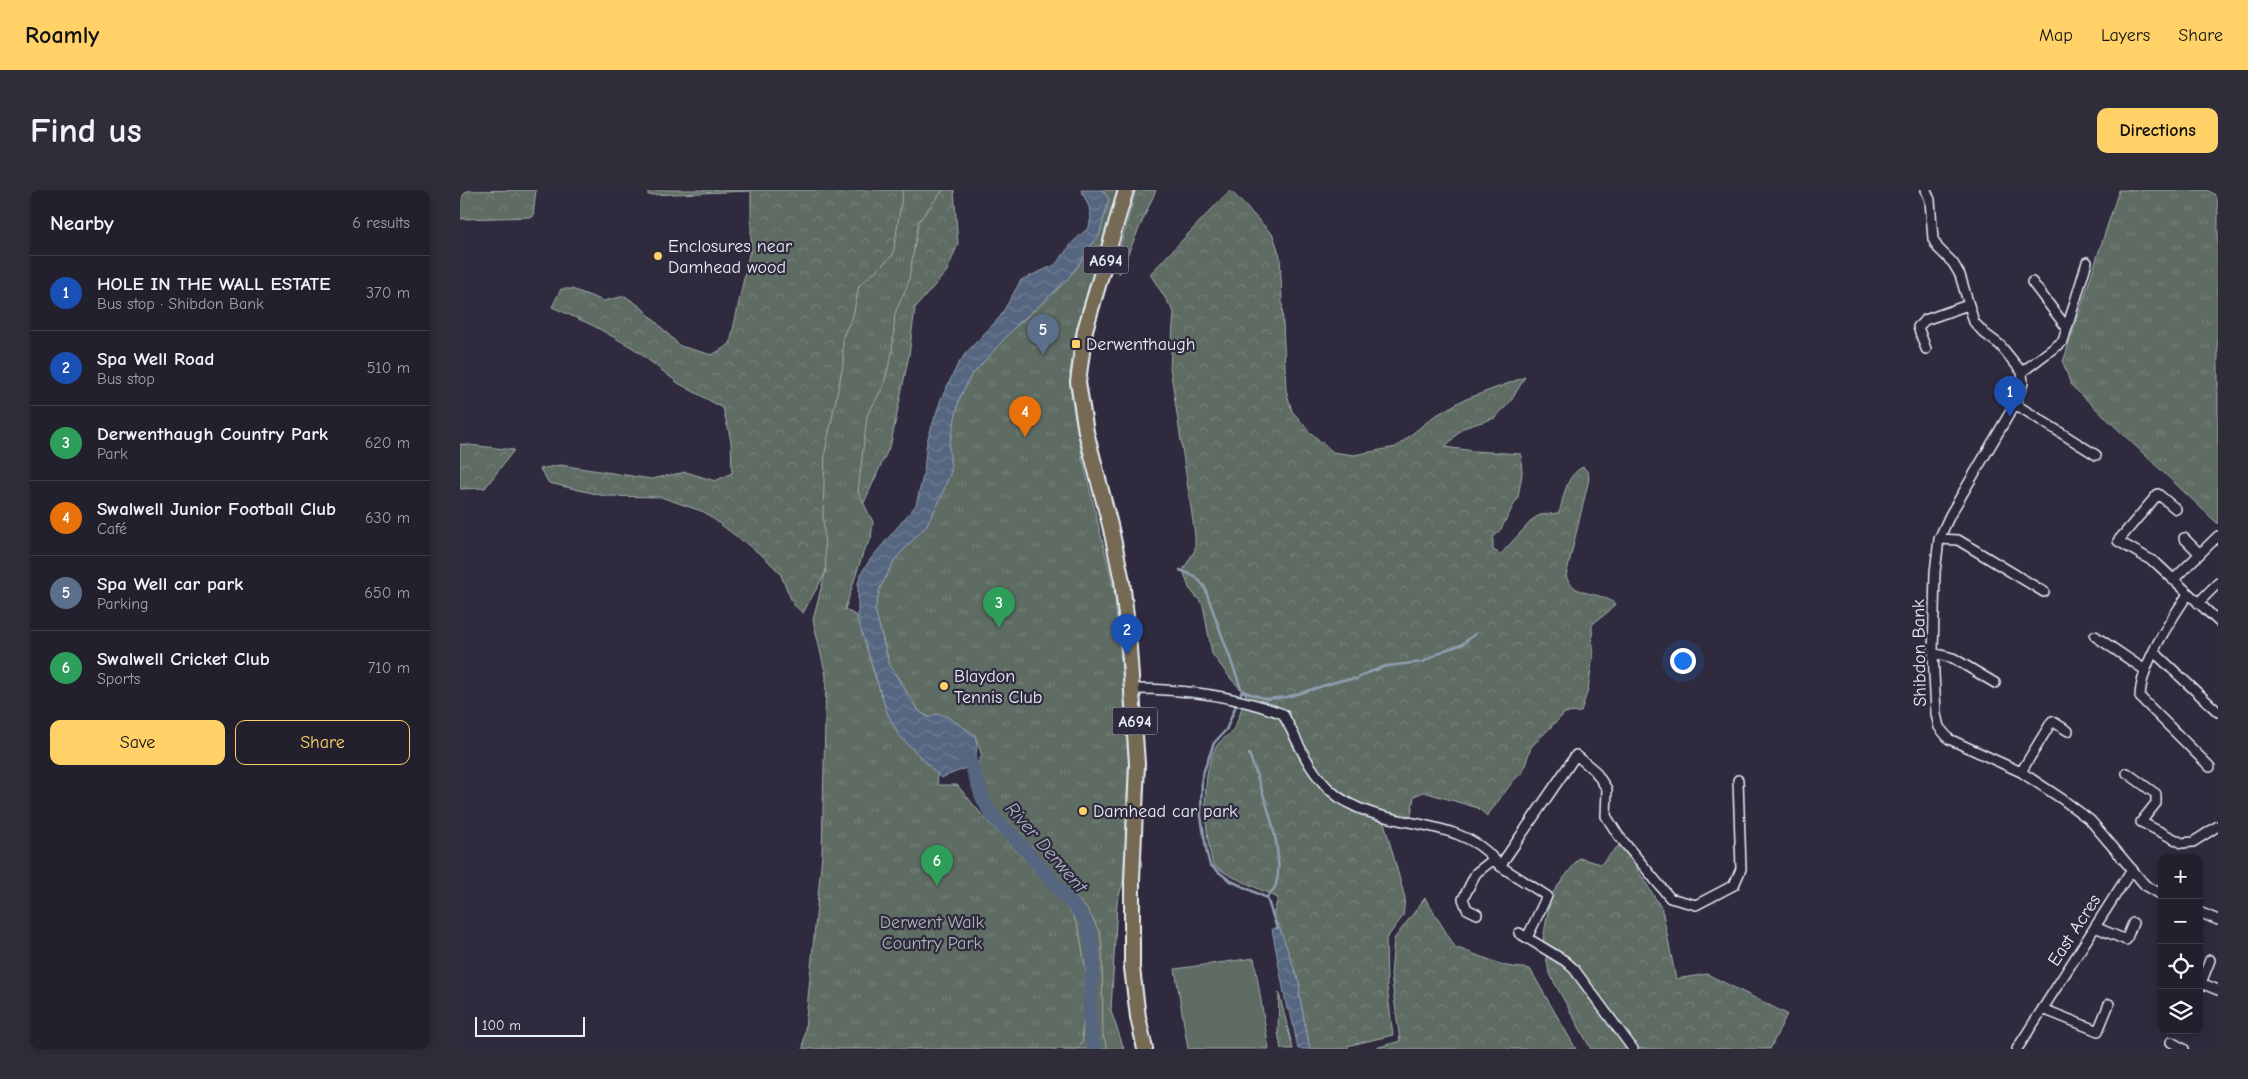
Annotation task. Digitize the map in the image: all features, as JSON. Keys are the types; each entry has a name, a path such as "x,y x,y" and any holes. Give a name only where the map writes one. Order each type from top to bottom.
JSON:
{"main road":[{"name":"A694","path":"1126,190 1085,330 1078,382 1086,432 1111,529 1122,581 1133,688 1137,764 1132,880 1132,968 1138,1017 1145,1049"}],"street":[{"path":"1926,190 1930,200 1933,239 1938,248 1953,263 1960,275 1974,322 1984,334 2000,345 2022,372 2063,341 2087,262"},
{"path":"2032,282 2066,328"},
{"path":"1926,348 1918,327 1925,320 1968,305"},
{"name":"Shibdon Bank","path":"2022,372 2023,384 2015,404 1950,515 1939,539 1935,572 1933,653 1936,714 1939,726 1949,739 2021,772 2090,820 2145,885 2158,893"},
{"path":"2015,404 2096,455"},
{"path":"2176,509 2158,494 2118,542 2156,563 2218,621"},
{"path":"2173,580 2218,536"},
{"path":"2184,538 2200,554"},
{"path":"1939,539 1958,540 2044,592"},
{"path":"2198,603 2218,583"},
{"path":"2188,594 2169,623 2145,670 2141,683 2140,697 2210,767"},
{"path":"2095,636 2145,670"},
{"path":"2154,652 2218,712"},
{"path":"1933,653 1953,658 1995,683"},
{"path":"1133,688 1162,689 1227,699 1254,704 1283,714 1313,772 1332,792 1354,807 1379,817 1416,823 1467,837 1486,848 1497,863 1547,896 1523,936 1566,961 1574,968 1634,1049"},
{"path":"2021,772 2052,721 2068,731"},
{"path":"1477,914 1467,909 1463,899 1476,874 1497,863 1576,755 1596,771 1607,789 1606,816 1618,835 1670,898 1696,905 1734,886 1741,869 1738,780"},
{"path":"2127,773 2156,794 2156,803 2141,822 2182,843 2193,842 2218,826"},
{"name":"East Acres","path":"2017,1049 2132,869"},
{"path":"2203,914 2218,920"},
{"path":"2095,927 2126,940 2133,923"},
{"path":"2210,960 2201,983 2218,990"},
{"path":"2043,1009 2098,1031 2109,1004"},
{"path":"2171,1042 2184,1049"}],"green space":[{"path":"536,190 533,217 460,219 460,191"},
{"path":"648,190 954,190 958,244 947,271 915,308 909,355 891,443 862,507 803,613 793,604 780,573 764,557 704,512 661,497 605,496 549,483 540,469 560,465 651,479 686,472 715,481 732,473 731,441 723,408 678,383 633,348 594,326 552,307 561,289 572,289 604,301 625,296 641,307 680,346 712,355 730,344 751,245 751,191 648,195"},
{"name":"Derwent Walk Country Park","path":"903,190 943,190 919,221 908,284 895,313 892,353 883,387 867,416 858,492 873,522 871,539 864,550 845,609 858,617 887,712 898,734 937,774 938,785 957,785 988,822 1039,874 1073,916 1079,930 1089,990 1082,1030 1083,1041 1077,1049 803,1049 822,855 826,676 813,620 826,569 823,515 825,452 843,365 843,336 853,316 859,286 893,255"},
{"path":"1102,190 1121,190 1075,335 1070,373 1074,411 1083,461 1114,589 1129,740 1129,821 1125,875 1117,903 1111,1011 1124,1049 1108,1049 1103,1036 1102,946 1100,933 1088,910 1047,868 1027,842 997,814 973,771 982,756 975,735 946,716 936,714 931,718 920,712 890,665 875,610 880,588 895,559 926,526 939,502 951,471 949,446 959,400 970,377 1013,329 1049,298 1078,267 1085,252 1099,236 1109,199"},
{"path":"1136,190 1156,190 1119,274 1117,258"},
{"path":"1230,190 1273,235 1280,256 1286,390 1292,411 1311,433 1333,452 1354,455 1396,447 1433,417 1461,401 1525,377 1511,401 1495,418 1463,428 1445,447 1521,454 1522,474 1518,497 1501,529 1493,538 1493,550 1501,554 1533,519 1540,515 1559,513 1569,481 1583,467 1588,472 1589,479 1566,576 1575,588 1602,597 1615,604 1592,625 1593,656 1588,689 1581,712 1565,713 1531,747 1523,772 1514,780 1487,816 1478,808 1424,792 1414,796 1411,815 1384,822 1405,898 1403,916 1386,939 1387,987 1393,1035 1347,1046 1349,1049 1310,1049 1299,993 1300,985 1280,929 1273,916 1278,898 1229,875 1213,865 1210,852 1205,803 1208,769 1218,744 1234,727 1246,695 1212,654 1203,605 1189,588 1183,570 1195,550 1195,535 1170,367 1174,312 1150,274"},
{"path":"2119,190 2207,190 2218,196 2218,524 2071,385 2063,362"},
{"path":"460,444 514,450 485,488 460,489"},
{"path":"1621,843 1662,909 1676,979 1707,974 1787,1014 1770,1049 1591,1049 1549,973 1543,939 1551,895 1579,858 1601,864"},
{"path":"1096,888 1108,901 1110,1040 1113,1049 1052,1049 1068,914"},
{"path":"1425,898 1455,947 1506,966 1530,969 1576,1049 1372,1049 1400,1041 1391,975 1394,939"},
{"path":"1254,958 1269,1049 1188,1049 1175,969"},
{"path":"1279,993 1293,1049 1281,1049 1278,1032"}],"water":[{"path":"1081,190 1102,190 1109,199 1099,236 1085,252 1086,254 1067,280 1017,325 970,377 959,400 949,446 951,471 939,502 926,526 895,559 880,588 875,610 889,664 911,701 920,712 929,718 936,714 946,716 975,735 977,747 971,770 966,768 941,778 898,734 887,712 858,621 858,583 869,561 916,505 924,472 927,441 941,399 957,366 965,354 1000,317 1021,280 1055,265 1073,242 1089,227 1091,217 1089,207"},
{"path":"1272,929 1280,929 1300,985 1299,994 1310,1049 1298,1049 1291,1014 1287,1009"}],"waterway":[{"path":"1180,570 1196,577 1204,586 1242,691 1239,698"},
{"path":"1242,691 1266,699 1287,697 1342,680 1357,679 1386,666 1423,662 1445,650 1461,645 1475,634"},
{"path":"1237,703 1226,730 1214,743 1202,776 1201,816 1207,854 1210,865 1229,880 1267,898 1277,928"},
{"path":"1249,754 1271,819 1278,854 1276,885 1267,897"},
{"name":"River Derwent","path":"962,755 970,761 982,797 992,816 1021,845 1084,918 1090,934 1092,950 1090,1017 1095,1049"}],"place":[{"name":"Enclosures near Damhead wood","path":"658,256"},
{"name":"Derwenthaugh","path":"1076,344"},
{"name":"Spa Well car park","path":"1043,355"},
{"name":"HOLE IN THE WALL ESTATE","path":"2010,417"},
{"name":"Swalwell Junior Football Club","path":"1025,437"},
{"name":"Derwenthaugh Country Park","path":"999,628"},
{"name":"Spa Well Road","path":"1127,655"},
{"name":"Blaydon Tennis Club","path":"944,686"},
{"name":"Damhead car park","path":"1083,811"},
{"name":"Swalwell Cricket Club","path":"937,886"}]}
